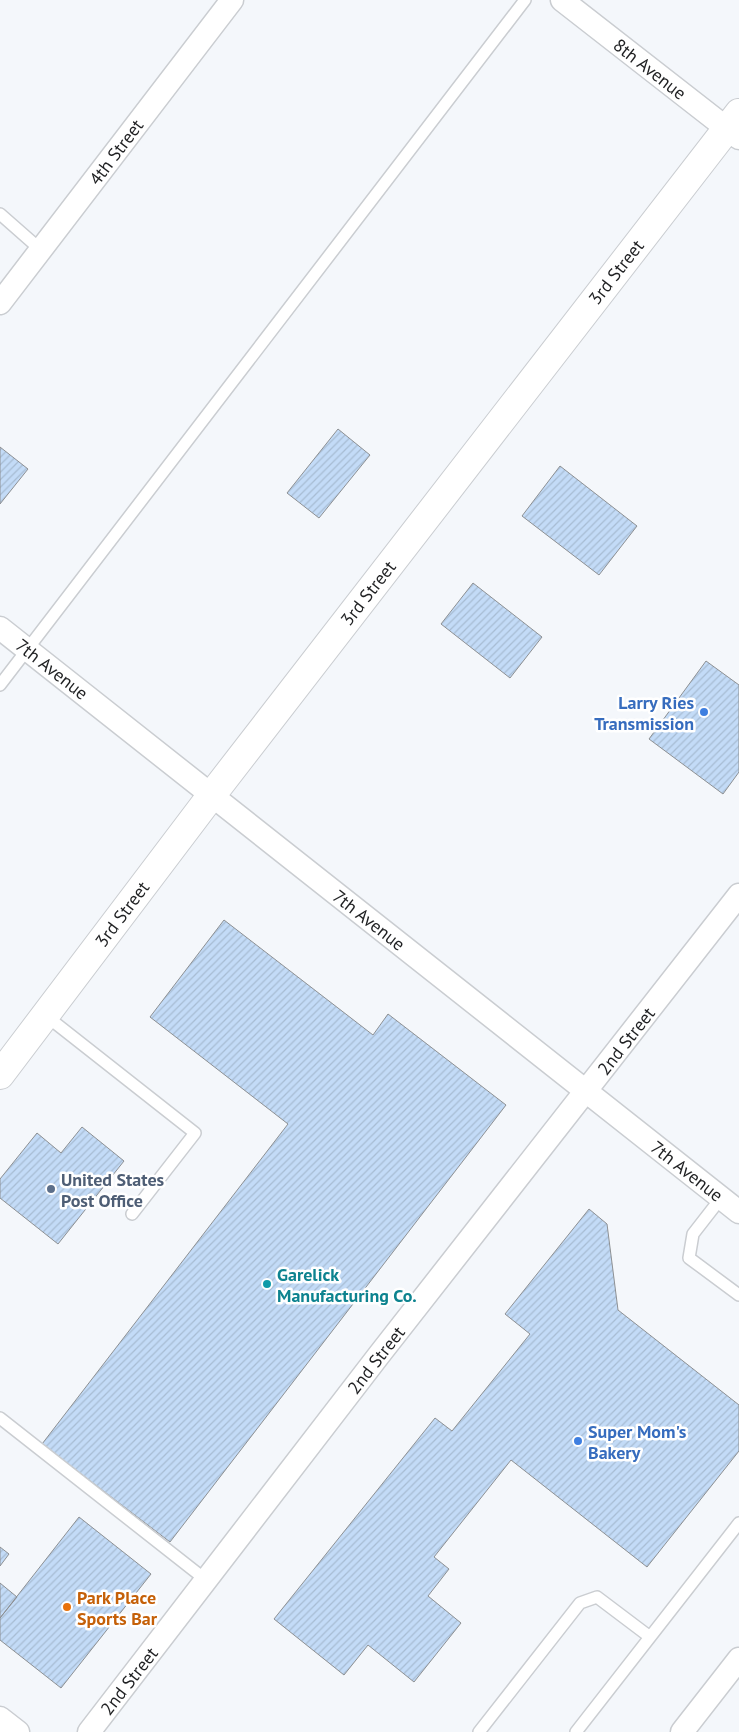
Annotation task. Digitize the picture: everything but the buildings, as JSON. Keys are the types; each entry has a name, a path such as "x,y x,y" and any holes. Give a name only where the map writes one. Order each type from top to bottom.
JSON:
{"street":[{"name":"4th Street","path":"0,303 232,0"},
{"name":"8th Avenue","path":"562,0 735,127"},
{"name":"3rd Street","path":"0,1075 211,796 735,127"},
{"name":"7th Avenue","path":"0,628 739,1212"},
{"name":"2nd Street","path":"89,1732 379,1355 739,895"},
{"path":"682,1732 739,1659"},
{"path":"0,1718 18,1732"}],"lane":[{"path":"0,685 525,0"},
{"path":"0,214 41,250"},
{"path":"45,1015 195,1133 132,1214"},
{"path":"721,1198 693,1234 690,1258 739,1296"},
{"path":"0,1418 206,1580"},
{"path":"576,1732 739,1523"},
{"path":"479,1732 580,1603 597,1596 650,1637"}],"place":[{"name":"Larry Ries Transmission","path":"704,712"},
{"name":"United States Post Office","path":"51,1189"},
{"name":"Garelick Manufacturing Co.","path":"267,1284"},
{"name":"Super Mom's Bakery","path":"578,1441"},
{"name":"Park Place Sports Bar","path":"67,1607"}]}
